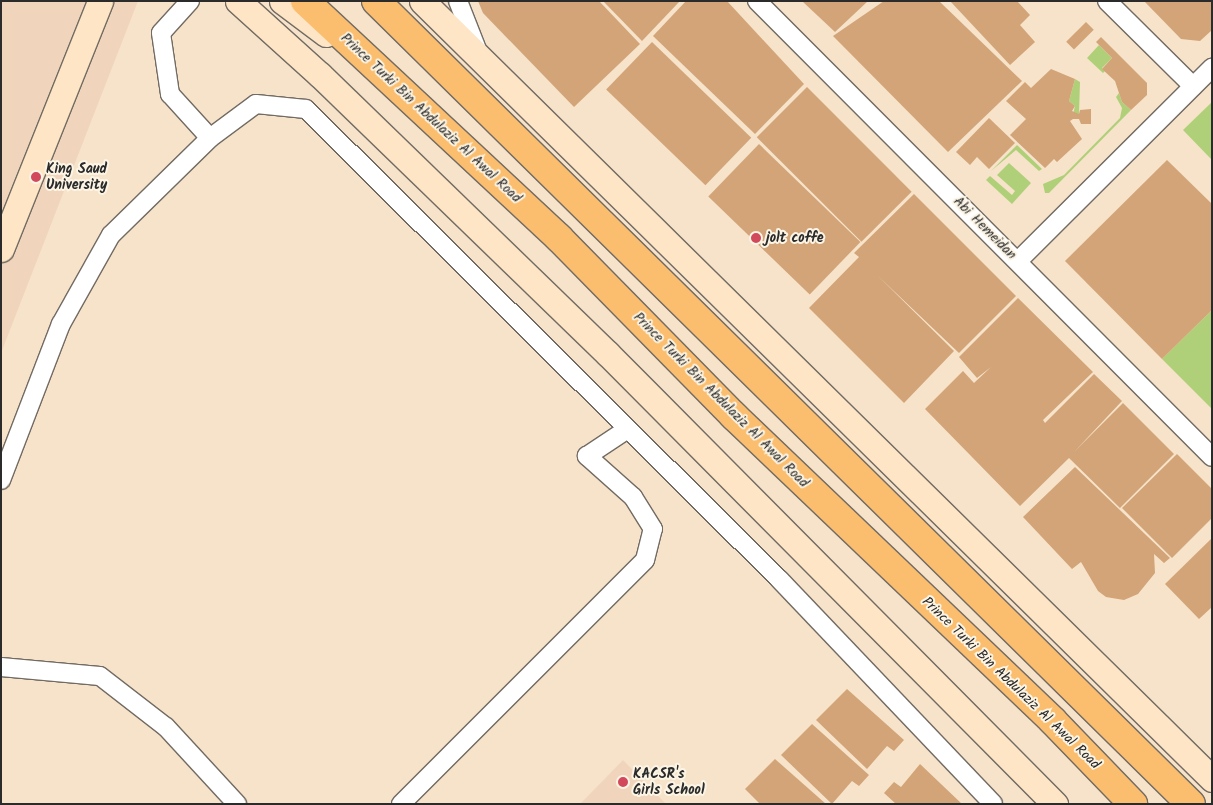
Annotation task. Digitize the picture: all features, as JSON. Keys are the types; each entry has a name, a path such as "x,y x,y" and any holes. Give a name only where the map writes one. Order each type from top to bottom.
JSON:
{"main road":[{"path":"1,249 100,1"},
{"path":"238,1 320,75 592,339 1055,804"},
{"path":"282,1 420,106"},
{"name":"Prince Turki Bin Abdulaziz Al Awal Road","path":"305,1 420,106 559,238 734,416 1052,720 1133,804"},
{"path":"376,1 1190,804"},
{"path":"422,1 1212,779"}],"street":[{"path":"190,1 161,33 170,94 210,138"},
{"path":"458,1 482,60"},
{"name":"Abi Hemeidan","path":"757,1 1018,260 1212,457"},
{"path":"1107,1 1193,86"},
{"path":"1018,260 1212,68"},
{"path":"1,480 61,324 111,235 210,138 256,104 306,109 626,430 780,580 993,804"},
{"path":"401,804 645,560 653,529 633,497 587,456 626,430"},
{"path":"1,667 100,676 166,727 237,804"}],"shaded area":[{"name":"King Saud University","path":"1,1 138,1 1,353"},
{"name":"KACSR's Girls School","path":"623,760 666,804 580,804"}],"green space":[{"path":"1099,45 1112,58 1102,68 1105,71 1103,73 1087,58"},
{"path":"1075,79 1080,82 1079,114 1073,114 1075,106 1069,101"},
{"path":"1119,93 1122,102 1131,110 1049,193 1045,193 1043,184 1064,175 1120,118 1122,108 1116,97"},
{"path":"1212,102 1212,160 1183,130"},
{"path":"1017,145 1042,169 1039,171 1016,150 991,171"},
{"path":"1009,163 1031,183 1012,204 986,180 990,176 1012,195 1015,191 997,175"},
{"path":"1212,310 1212,409 1162,359"}],"building":[{"path":"478,1 599,1 640,44 574,107 483,13"},
{"path":"603,1 680,1 642,41"},
{"path":"686,1 727,1 804,84 755,134 653,36"},
{"path":"802,1 868,1 835,32"},
{"path":"884,1 939,1 1022,81 948,152 833,36"},
{"path":"950,1 1017,1 1030,15 1020,25 1035,42 1010,65"},
{"path":"1144,1 1212,1 1212,30 1200,41 1181,39"},
{"path":"1086,22 1094,30 1074,50 1066,42"},
{"path":"1101,37 1147,83 1147,95 1131,110 1122,102 1115,81 1102,69 1112,58 1096,42"},
{"path":"652,42 751,138 705,185 606,89"},
{"path":"1051,69 1075,79 1069,101 1075,106 1072,111 1079,114 1080,110 1091,109 1091,124 1081,124 1079,119 1070,121 1082,139 1057,162 1054,159 1045,168 1010,135 1026,119 1006,101 1025,82 1031,88"},
{"path":"807,87 912,192 861,242 757,137"},
{"path":"989,118 1015,143 989,169 977,157 970,165 956,152"},
{"path":"759,144 860,242 810,294 708,197"},
{"path":"1167,160 1212,204 1212,310 1162,359 1065,261"},
{"path":"914,194 1016,296 959,353 877,275 954,351 904,403 809,308 859,257 854,253"},
{"path":"1018,298 1093,372 1043,420 1045,423 1094,374 1122,401 1074,452 1123,403 1174,454 1120,508 1069,458 1020,506 925,409 963,371 974,383 991,367 977,378 959,357"},
{"path":"1177,454 1212,489 1212,518 1172,558 1122,508"},
{"path":"1075,467 1170,558 1164,563 1154,554 1155,573 1138,594 1124,600 1106,597 1098,591 1081,562 1072,569 1023,517"},
{"path":"1212,538 1212,607 1199,619 1165,584"},
{"path":"847,689 904,740 894,751 887,746 867,769 816,720"},
{"path":"812,724 869,775 859,786 852,781 832,804 781,755"},
{"path":"775,759 826,804 760,804 745,789"},
{"path":"920,764 962,804 896,804 884,793 894,782 901,787"}],"place":[{"name":"King Saud University","path":"36,177"},
{"name":"jolt coffe","path":"756,238"},
{"name":"KACSR's Girls School","path":"623,782"}]}
